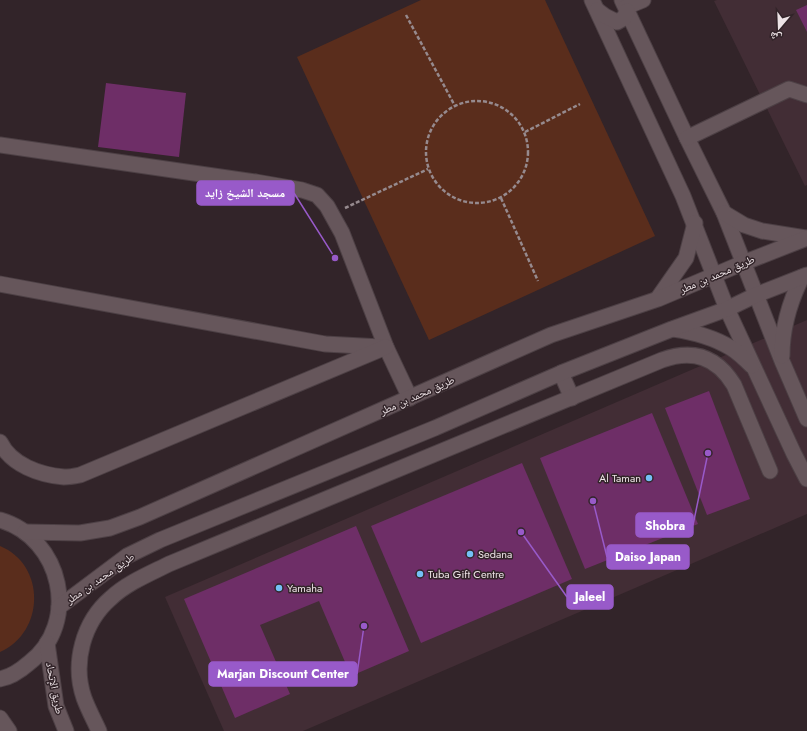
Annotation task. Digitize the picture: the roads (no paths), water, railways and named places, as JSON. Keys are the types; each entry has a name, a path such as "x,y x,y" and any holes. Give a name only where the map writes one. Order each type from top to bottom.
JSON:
{"street":[{"path":"625,6 643,0"},
{"path":"594,5 605,16 617,22 624,18 625,6"},
{"path":"594,5 683,196 728,308 794,454 807,479"},
{"path":"625,6 724,213 782,361 807,419"},
{"path":"687,138 789,89 807,95"},
{"path":"0,145 256,182 302,190 317,195 323,200 345,241 386,347 410,398"},
{"path":"724,213 744,225 762,232 807,238"},
{"path":"658,299 686,258 694,223"},
{"name":"طريق محمد بن مطر","path":"25,532 80,533 110,528 147,514 551,335 658,299 807,238"},
{"path":"782,361 783,336 789,310 794,293 805,276"},
{"name":"طريق محمد بن مطر","path":"59,607 127,556 160,540 434,428 561,373 728,308 756,295 805,276"},
{"path":"0,284 325,344 386,347"},
{"path":"672,329 694,332 723,343 733,349 756,370"},
{"path":"672,329 683,355"},
{"path":"0,442 4,451 16,462 30,468 48,475 66,477 80,475 386,347"},
{"path":"617,351 626,375"},
{"path":"99,731 84,697 80,682 80,653 88,627 94,616 111,597 126,587 169,564 662,360 683,355 702,358 721,368 734,386 770,472"},
{"path":"561,373 572,398"},
{"path":"489,404 499,428"},
{"path":"434,428 444,451"},
{"path":"381,450 390,473"},
{"path":"327,472 337,495"},
{"path":"261,499 270,522"},
{"path":"0,520 25,532 48,557 55,573 59,590 59,607 55,626 47,643 35,659 20,671 0,680"},
{"path":"160,540 169,564"},
{"name":"طريق اﻹتحاد","path":"47,643 56,706 66,731"},
{"path":"0,718 10,731"}],"place":[{"name":"مسجد الشيخ زايد","path":"335,258"},
{"name":"Shobra","path":"708,453"},
{"name":"Al Taman","path":"649,478"},
{"name":"Daiso Japan","path":"593,501"},
{"name":"Jaleel","path":"521,532"},
{"name":"Sedana","path":"470,554"},
{"name":"Tuba Gift Centre","path":"420,574"},
{"name":"Yamaha","path":"279,588"},
{"name":"Marjan Discount Center","path":"364,626"}]}
